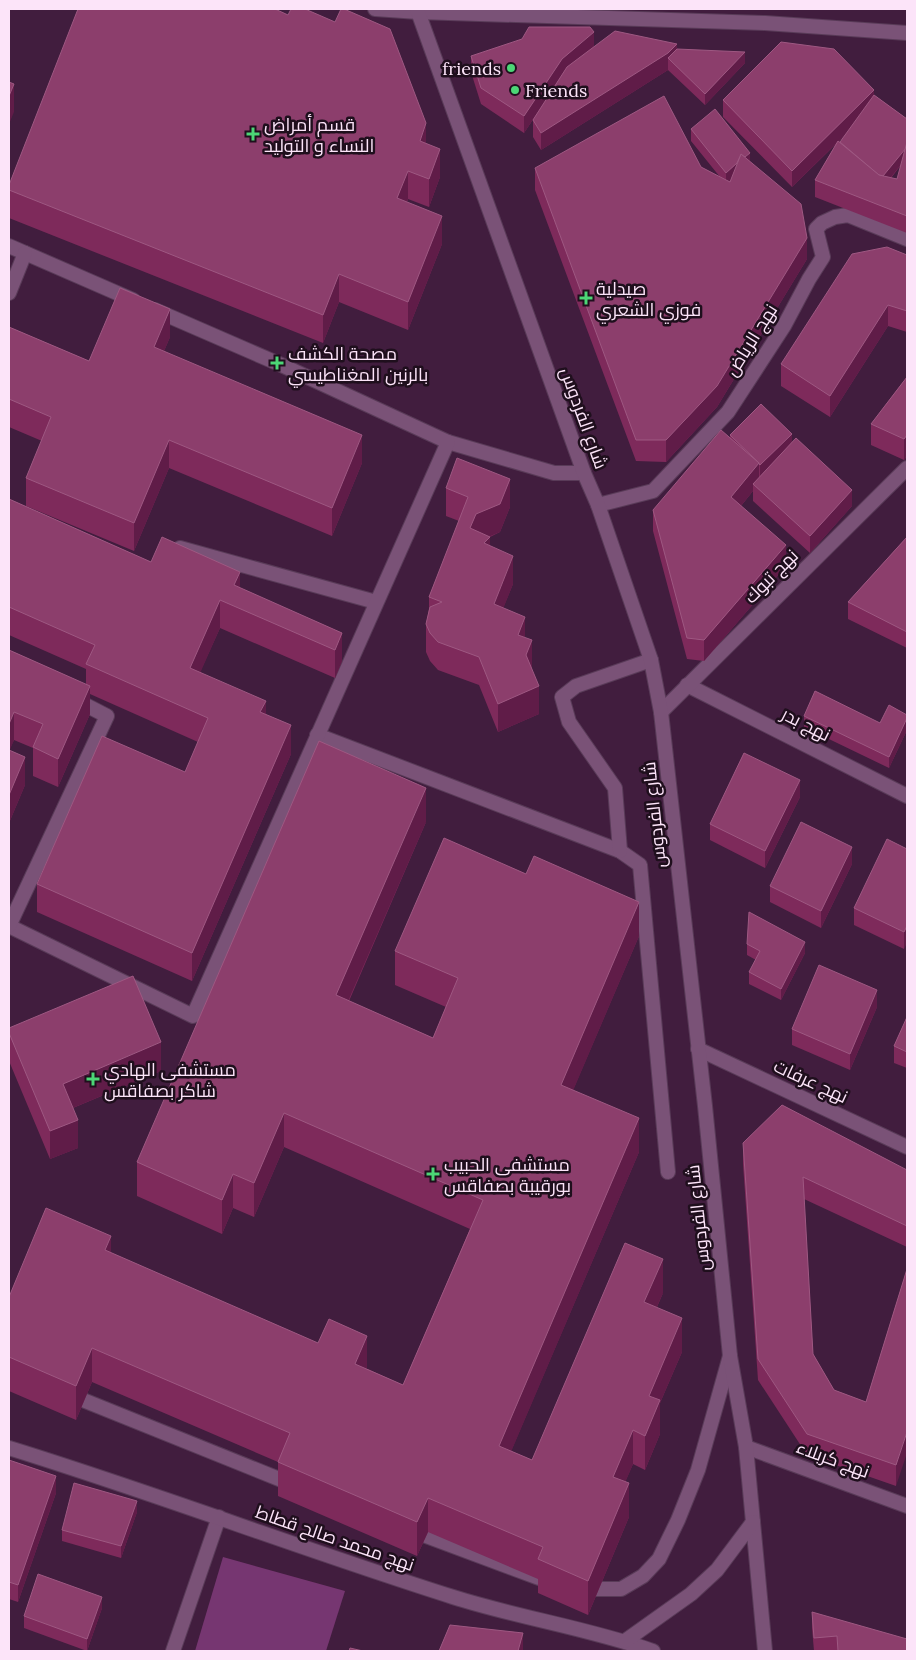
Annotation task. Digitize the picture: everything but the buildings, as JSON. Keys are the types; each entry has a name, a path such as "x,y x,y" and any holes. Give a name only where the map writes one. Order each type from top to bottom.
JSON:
{"street":[{"path":"375,9 764,22 907,33"},
{"name":"شارع الفردوس","path":"417,11 584,473 598,505 651,660 661,712 730,1356 746,1447 764,1651"},
{"name":"نهج الرياض","path":"598,505 653,490 728,412 784,326 823,257 816,229 822,223 835,217 848,215 907,239"},
{"path":"9,246 277,364 448,442 554,473 584,473"},
{"path":"9,293 25,253"},
{"path":"66,695 107,716 9,926 193,1016 448,442"},
{"name":"نهج تبوك","path":"661,712 907,468"},
{"path":"179,548 376,602"},
{"path":"620,852 615,788 569,722 562,698 576,686 651,660"},
{"name":"نهج بدر","path":"687,685 907,796"},
{"path":"317,735 620,852 640,864 668,1172"},
{"name":"نهج عرفات","path":"698,1049 907,1146"},
{"path":"566,1587 593,1590 621,1589 643,1576 659,1559 678,1520 698,1470 730,1356"},
{"path":"53,1387 303,1488"},
{"name":"نهج كربلاء","path":"746,1447 907,1506"},
{"name":"نهج محمد صالح قطاط","path":"9,1448 109,1479 455,1598 625,1641 653,1651"},
{"path":"173,1651 219,1517"},
{"path":"625,1641 691,1594 718,1570 753,1522"},
{"path":"393,1523 547,1581"}],"shaded area":[{"path":"223,1557 345,1591 326,1651 195,1651"}],"place":[{"name":"friends","path":"511,68"},
{"name":"Friends","path":"515,90"},
{"name":"قسم أمراض النساء و التوليد","path":"253,134"},
{"name":"صيدلية فوزي الشعري","path":"586,298"},
{"name":"مصحة الكشف بالرنين المغناطيسي","path":"277,363"},
{"name":"مستشفى الهادي شاكر بصفاقس","path":"93,1079"},
{"name":"مستشفى الحبيب بورقيبة بصفاقس","path":"433,1174"}]}
